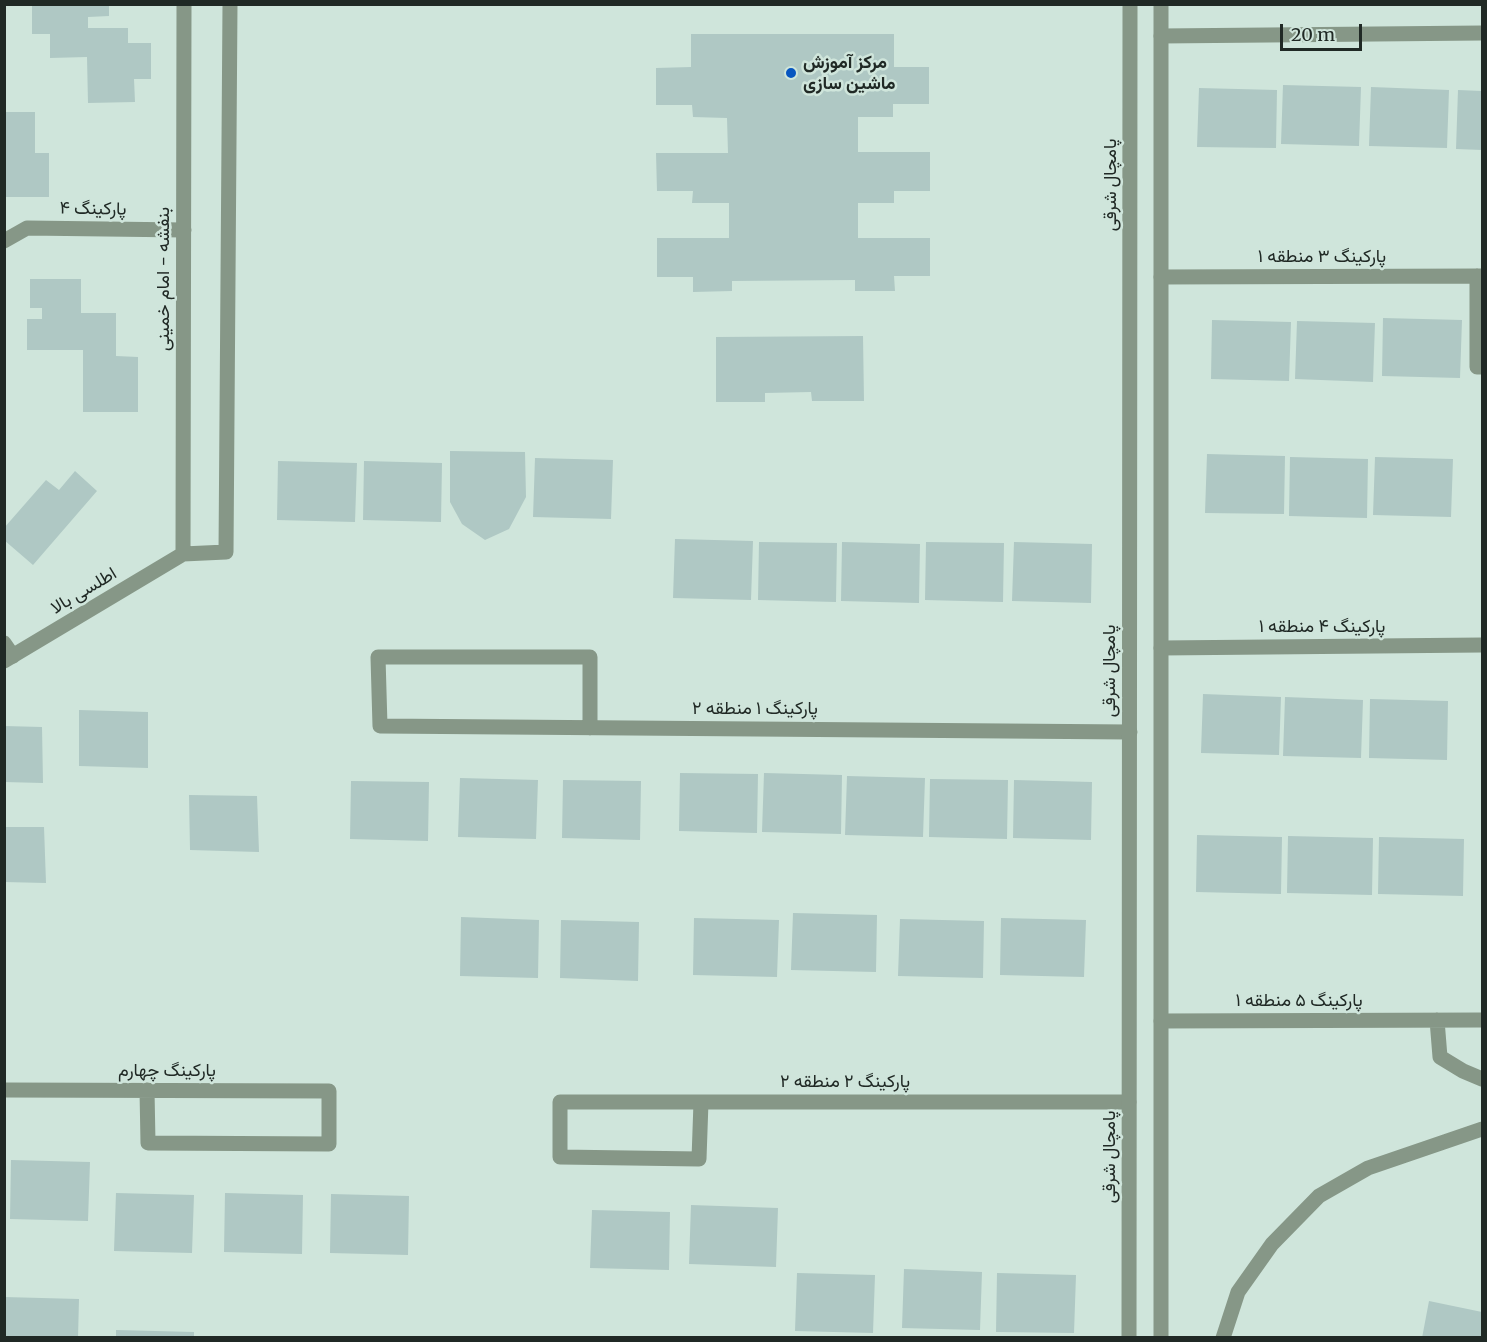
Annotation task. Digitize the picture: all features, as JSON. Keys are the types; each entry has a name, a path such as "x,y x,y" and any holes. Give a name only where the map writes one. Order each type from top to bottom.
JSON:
{"street":[{"name":"بنفشه - امام خمینی","path":"183,554 184,4"},
{"path":"183,554 226,552 230,4"},
{"name":"پامچال شرقی","path":"1129,1338 1130,4"},
{"path":"1161,4 1161,1338"},
{"path":"1161,36 1482,33"},
{"name":"پارکینگ ۴","path":"4,242 27,228 184,230"},
{"path":"1480,276 1477,367 1482,367"},
{"name":"پارکینگ ۳ منطقه ۱","path":"1161,277 1480,276"},
{"name":"اطلسی بالا","path":"7,654 183,554"},
{"name":"پارکینگ ۴ منطقه ۱","path":"1161,648 1482,645"},
{"name":"پارکینگ ۱ منطقه ۲","path":"590,728 590,657 378,657 380,726 590,728 1130,732"},
{"name":"پارکینگ ۵ منطقه ۱","path":"1161,1020 1482,1020"},
{"path":"1437,1020 1440,1057 1482,1079"},
{"name":"پارکینگ چهارم","path":"4,1090 147,1090 329,1091 329,1144 148,1143 147,1090"},
{"name":"پارکینگ ۲ منطقه ۲","path":"701,1102 699,1159 560,1157 560,1102 701,1102 1129,1102"},
{"path":"1223,1338 1238,1292 1272,1244 1319,1196 1368,1168 1482,1129"}],"building":[{"path":"32,5 109,5 109,16 88,17 88,28 128,28 128,43 151,43 151,79 134,79 135,102 88,103 87,57 50,58 50,34 32,34"},
{"path":"691,34 894,34 894,67 929,67 929,104 893,104 893,117 858,117 858,152 930,152 930,191 894,191 894,203 858,203 858,238 930,238 930,276 894,276 895,291 855,291 855,280 732,281 732,291 693,292 693,277 657,277 657,238 729,238 729,203 692,203 693,191 657,191 656,153 728,153 727,118 693,117 692,105 656,105 656,68 691,67"},
{"path":"1283,85 1361,87 1359,146 1281,144"},
{"path":"1371,87 1449,90 1447,148 1369,146"},
{"path":"1199,88 1277,90 1276,148 1197,147"},
{"path":"1458,90 1482,91 1482,150 1456,149"},
{"path":"5,112 35,112 35,153 49,153 49,197 5,197"},
{"path":"30,279 81,279 81,313 116,313 116,356 138,357 138,412 83,412 83,350 27,350 27,319 42,319 42,308 30,308"},
{"path":"1383,318 1462,320 1460,378 1382,376"},
{"path":"1212,320 1291,322 1289,381 1211,379"},
{"path":"1297,321 1375,323 1373,382 1295,379"},
{"path":"863,336 864,401 812,401 811,392 765,393 765,402 716,402 716,337"},
{"path":"450,451 525,452 526,497 509,529 485,540 462,524 450,502"},
{"path":"1207,454 1285,456 1284,514 1205,513"},
{"path":"1290,457 1368,459 1367,518 1289,516"},
{"path":"1375,457 1453,459 1451,517 1373,515"},
{"path":"535,458 613,460 611,519 533,517"},
{"path":"278,461 357,463 355,522 277,520"},
{"path":"364,461 442,463 441,522 363,520"},
{"path":"75,471 97,491 33,565 4,540 4,528 46,480 59,490"},
{"path":"675,539 753,541 751,600 673,598"},
{"path":"759,542 837,543 836,602 758,600"},
{"path":"842,542 920,544 919,603 841,601"},
{"path":"926,542 1004,543 1003,602 925,600"},
{"path":"1014,542 1092,544 1091,603 1012,601"},
{"path":"1203,694 1281,697 1279,755 1201,753"},
{"path":"1285,697 1363,700 1361,758 1283,756"},
{"path":"1370,699 1448,701 1447,760 1369,758"},
{"path":"79,710 148,712 148,768 79,766"},
{"path":"4,726 42,727 43,783 4,782"},
{"path":"680,773 758,774 757,833 679,831"},
{"path":"764,773 842,775 841,834 762,832"},
{"path":"847,776 925,778 923,837 845,835"},
{"path":"460,778 538,780 536,839 458,837"},
{"path":"930,779 1008,780 1007,839 929,837"},
{"path":"563,780 641,781 640,840 562,838"},
{"path":"1014,780 1092,782 1091,840 1013,838"},
{"path":"351,781 429,782 428,841 350,839"},
{"path":"189,795 257,796 259,852 190,850"},
{"path":"4,827 44,827 46,883 4,882"},
{"path":"1197,835 1282,837 1281,894 1196,892"},
{"path":"1288,836 1373,838 1372,895 1287,893"},
{"path":"1379,837 1464,839 1463,896 1378,894"},
{"path":"793,913 877,915 876,972 791,970"},
{"path":"461,917 539,920 538,978 460,976"},
{"path":"694,918 779,920 777,977 693,975"},
{"path":"1001,918 1086,920 1084,977 1000,975"},
{"path":"900,919 984,921 983,978 898,976"},
{"path":"561,920 639,922 638,981 560,978"},
{"path":"11,1160 90,1162 88,1221 10,1219"},
{"path":"116,1193 194,1195 192,1253 114,1251"},
{"path":"225,1193 303,1195 302,1254 224,1252"},
{"path":"331,1194 409,1196 408,1255 330,1253"},
{"path":"691,1205 778,1208 776,1267 689,1264"},
{"path":"592,1210 670,1212 669,1270 590,1268"},
{"path":"904,1269 982,1272 980,1330 902,1328"},
{"path":"797,1273 875,1275 873,1333 795,1331"},
{"path":"997,1273 1076,1275 1074,1333 996,1332"},
{"path":"4,1297 79,1299 78,1338 4,1338"},
{"path":"1429,1301 1482,1312 1482,1338 1422,1338"},
{"path":"116,1330 194,1332 194,1338 116,1338"}],"place":[{"name":"مرکز آموزش ماشین سازی","path":"791,73"}]}
